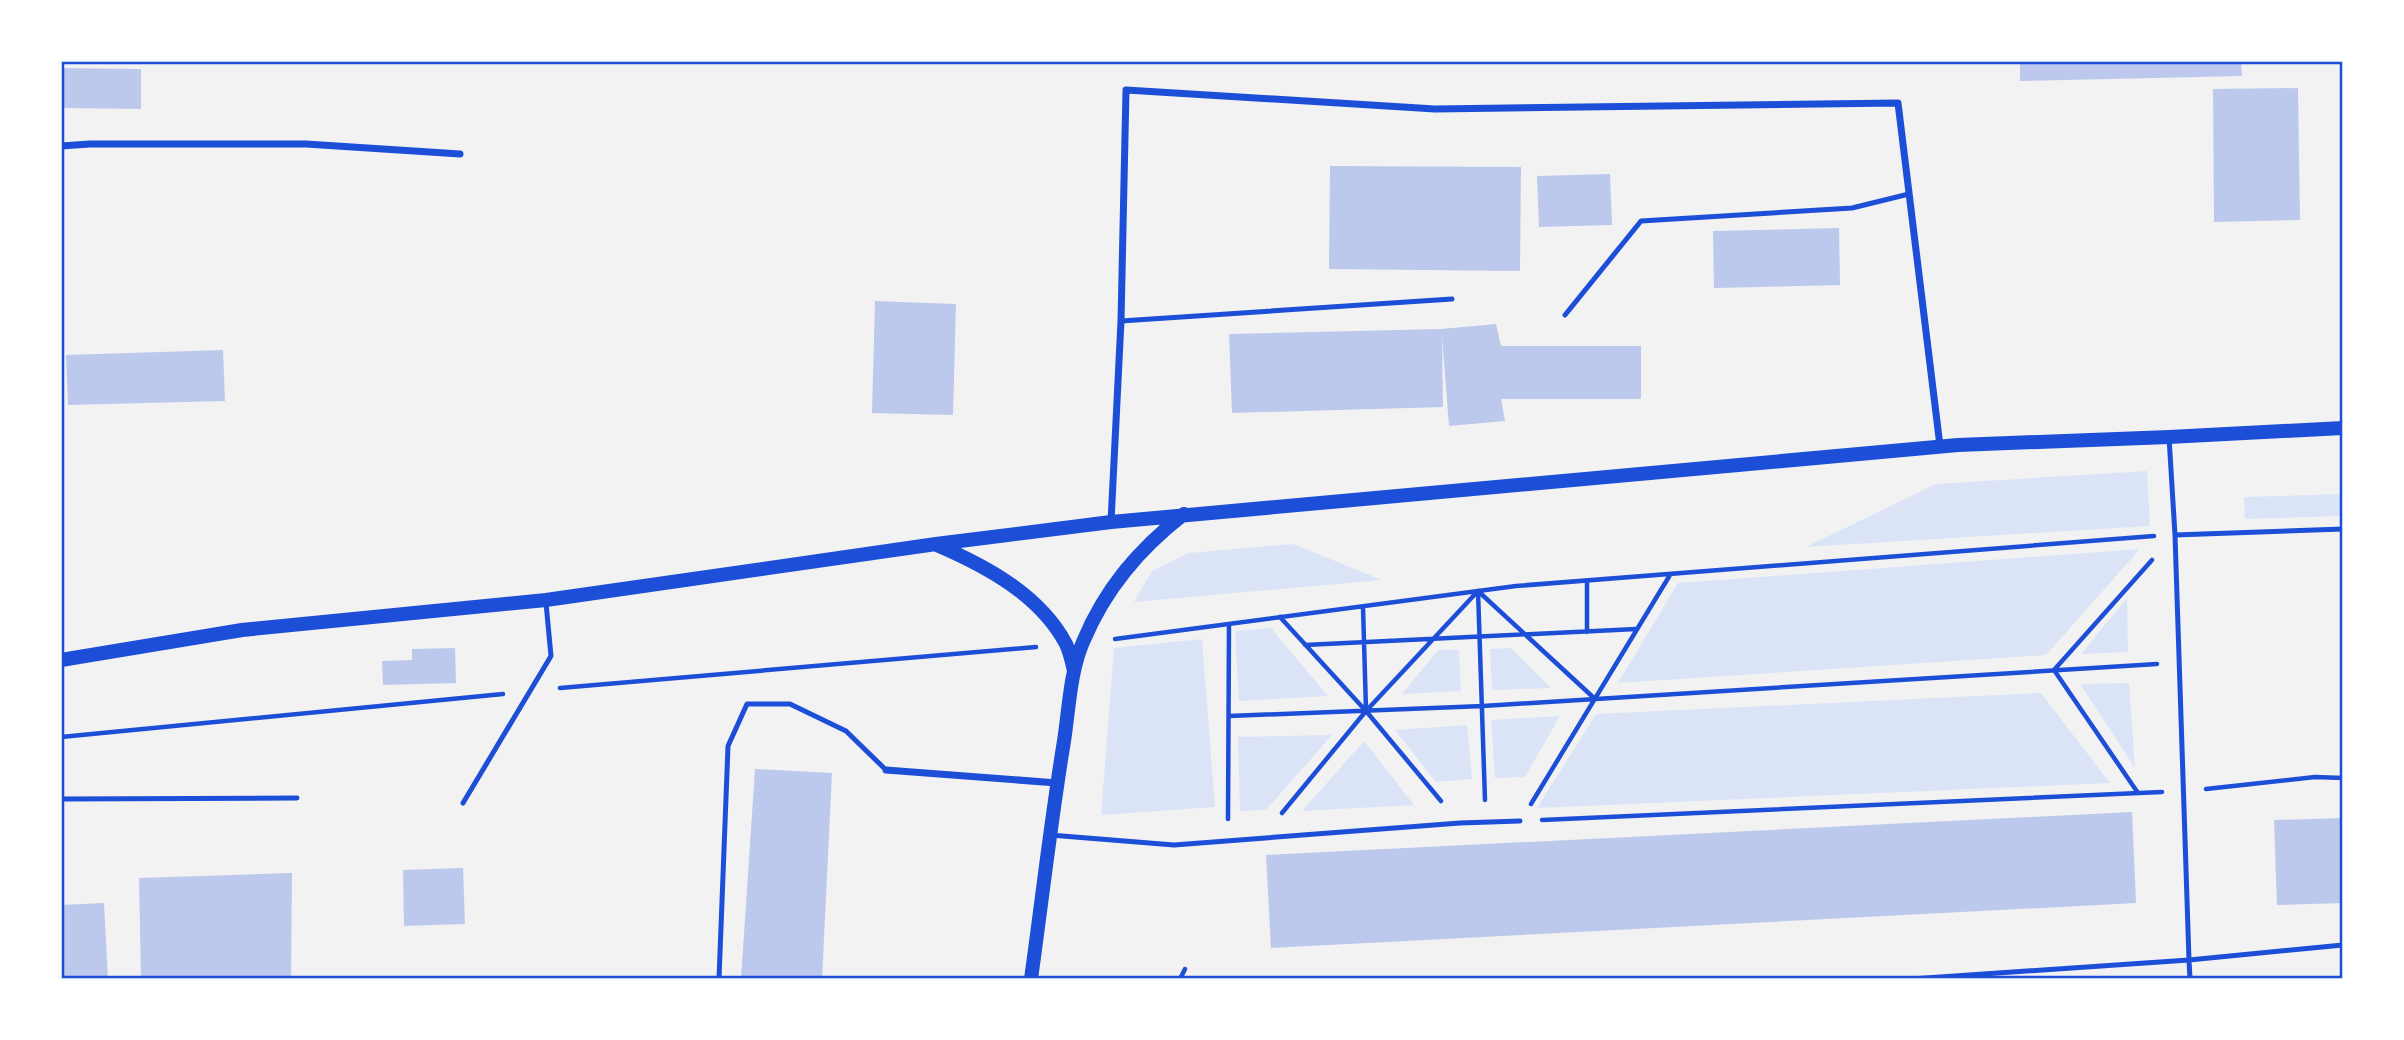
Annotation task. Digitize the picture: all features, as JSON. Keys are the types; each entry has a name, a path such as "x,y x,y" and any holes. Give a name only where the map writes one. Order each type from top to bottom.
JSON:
{"main road":[{"path":"61,660 242,630 546,600 936,544 1184,514 1941,446 2343,428"},
{"path":"1031,979 1057,783 1082,643 1123,572 1154,538 1184,514"},
{"path":"936,544 973,561 1016,588 1041,611 1066,645 1075,672"}],"street":[{"path":"1111,522 1121,321 1126,90 1435,109 1898,103 1941,446"},
{"path":"61,146 306,144 460,154"},
{"path":"886,770 1057,783"}],"lane":[{"path":"1565,315 1641,221 1852,208 1909,194"},
{"path":"1121,321 1452,299"},
{"path":"2169,437 2180,663 2190,979"},
{"path":"2175,535 2343,528"},
{"path":"463,803 551,656 546,600"},
{"path":"719,979 728,746 747,704 790,704 846,731 886,770"},
{"path":"61,799 296,798"},
{"path":"1050,835 1174,845 1460,823 1520,821"},
{"path":"1911,979 2189,960 2343,946"}],"path":[{"path":"1082,643 1478,591 1587,580 2175,535"},
{"path":"2054,670 2175,535"},
{"path":"1520,821 1670,574"},
{"path":"1587,580 1587,632"},
{"path":"1478,591 1594,699"},
{"path":"1478,591 1486,824"},
{"path":"1262,838 1366,711 1478,591"},
{"path":"1363,607 1366,711"},
{"path":"1280,617 1366,711 1460,823"},
{"path":"1228,841 1229,624"},
{"path":"1305,645 1636,629"},
{"path":"61,737 530,691 1066,645"},
{"path":"1228,716 1483,706 2180,663"},
{"path":"2054,670 2138,794"},
{"path":"1520,821 2138,794 2315,778 2343,778"},
{"path":"1180,979 1185,969"}],"shaded area":[{"path":"2147,471 2150,526 1806,547 1936,484"},
{"path":"2343,494 2343,516 2245,519 2244,497"},
{"path":"1293,544 1382,580 1134,602 1152,571 1189,553"},
{"path":"2140,549 2046,655 1618,683 1678,583"},
{"path":"2127,598 2128,652 2081,654"},
{"path":"1271,628 1328,696 1239,701 1235,631"},
{"path":"1202,639 1215,807 1101,815 1114,648"},
{"path":"1511,648 1551,688 1492,690 1490,649"},
{"path":"1438,650 1459,650 1461,691 1402,694"},
{"path":"2129,683 2135,768 2080,684"},
{"path":"2041,693 2110,783 1537,808 1596,714"},
{"path":"1560,716 1525,777 1495,778 1491,720"},
{"path":"1467,725 1472,779 1436,782 1395,730"},
{"path":"1332,735 1266,810 1240,811 1238,737"},
{"path":"1364,741 1414,805 1302,811"}],"building":[{"path":"2020,61 2241,61 2242,76 2020,81"},
{"path":"61,68 141,69 141,109 61,108"},
{"path":"2298,88 2300,220 2214,222 2213,89"},
{"path":"1330,166 1521,167 1520,271 1329,269"},
{"path":"1610,174 1612,225 1539,227 1537,176"},
{"path":"1839,228 1840,285 1714,288 1713,231"},
{"path":"875,301 956,304 953,415 872,413"},
{"path":"1496,324 1501,346 1641,346 1641,399 1501,399 1505,421 1449,426 1442,337 1443,407 1232,413 1229,334 1441,329"},
{"path":"223,350 225,401 68,405 66,355"},
{"path":"455,648 456,683 383,685 382,661 412,660 412,649"},
{"path":"755,769 832,773 822,979 741,979"},
{"path":"2132,812 2136,903 1271,948 1266,855"},
{"path":"2343,818 2343,903 2277,905 2274,820"},
{"path":"463,868 465,924 404,926 403,870"},
{"path":"292,873 291,979 141,979 139,878"},
{"path":"104,903 108,979 61,979 61,905"}]}
